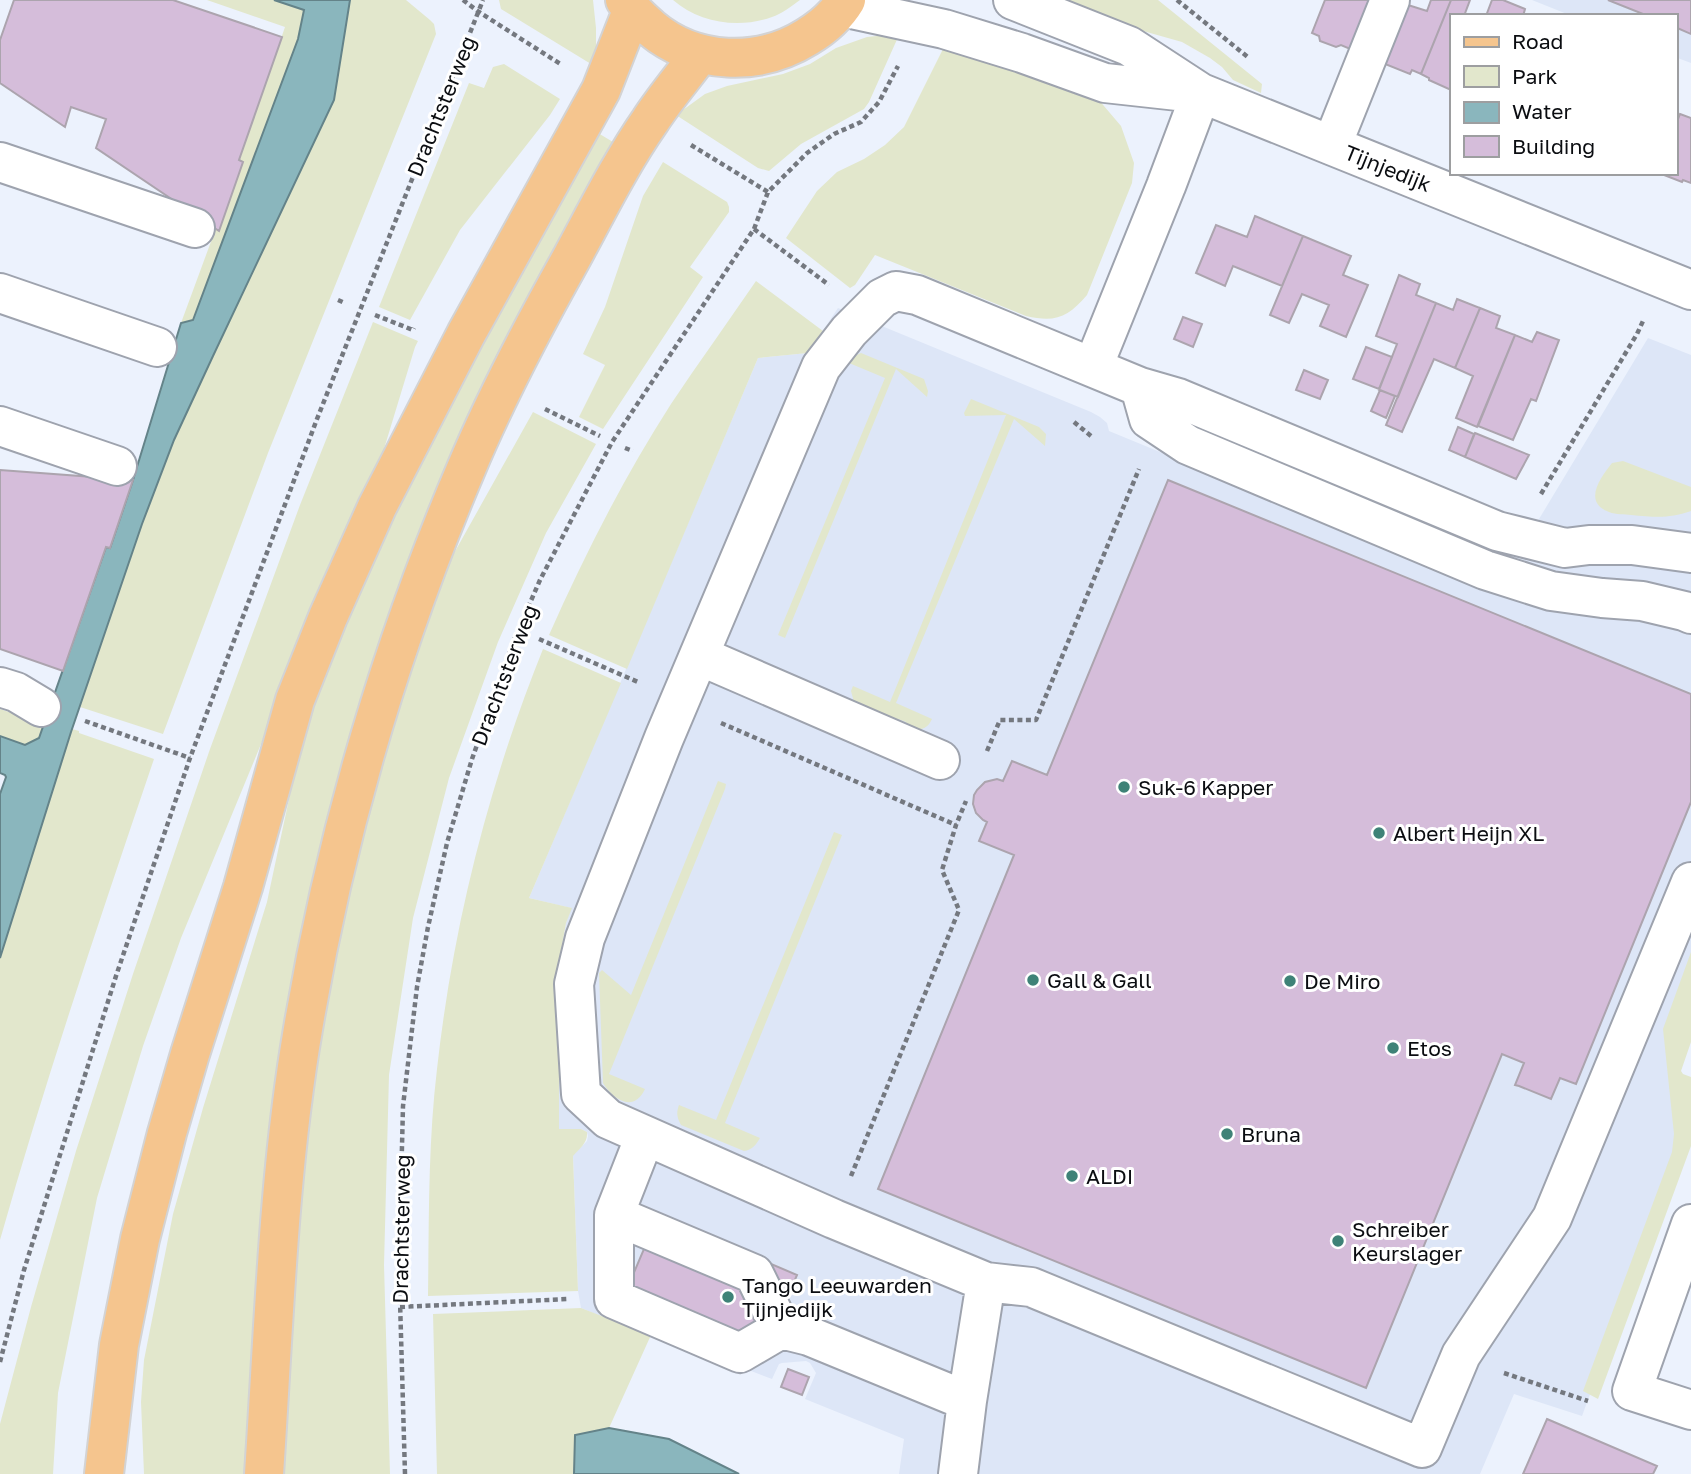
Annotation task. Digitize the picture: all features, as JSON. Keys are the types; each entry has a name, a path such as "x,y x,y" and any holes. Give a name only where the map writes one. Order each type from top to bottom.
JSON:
{"main road":[{"path":"104,1474 119,1345 140,1239 167,1133 243,887 295,700 328,617 377,508 466,334 601,90 629,6 663,38 700,54 731,59 763,56 793,46 820,29 844,4"},
{"path":"264,1474 284,1186 292,1101 303,1028 328,898 368,746 397,650 466,469 506,382 633,146 700,54"}],"street":[{"name":"Tijnjedijk","path":"1013,0 1129,46 1201,93 1691,290"},
{"path":"1332,145 1390,0"},
{"name":"Tijnjedijk","path":"844,4 1022,53 1105,83 1201,93"},
{"path":"1093,368 1201,93"},
{"path":"0,162 195,228"},
{"path":"1691,553 1632,545 1565,548 1497,531 1178,398 1140,387 917,295 896,291 882,298 849,331 821,367 664,738 584,938 574,984 581,1094 608,1119 834,1219 986,1282 1031,1287 1422,1448 1461,1355 1552,1218 1691,882"},
{"path":"0,293 157,348"},
{"path":"1140,387 1149,419 1188,445 1485,570 1551,590 1643,601 1691,614"},
{"path":"0,426 117,466"},
{"path":"700,656 940,760"},
{"path":"0,687 16,692 41,707"},
{"path":"645,1136 614,1215 614,1299 740,1353 781,1329 809,1336 967,1402"},
{"path":"614,1215 754,1274 781,1329"},
{"path":"1691,1224 1632,1391 1691,1410"},
{"path":"958,1474 986,1282"}],"path":[{"path":"463,0 478,12"},
{"name":"Drachtsterweg","path":"0,1362 24,1270 116,976 190,758 317,419 483,0"},
{"name":"Drachtsterweg","path":"405,1474 399,1252 403,1106 417,987 447,843 472,759 516,635 540,580 612,442 754,229 768,192 807,153 834,134 861,122 879,102 920,23"},
{"path":"754,229 833,288"},
{"path":"338,300 345,303"},
{"path":"1535,502 1556,471 1643,320"},
{"path":"1074,422 1091,436"},
{"path":"625,448 633,452"},
{"path":"985,756 1000,720 1036,720 1143,460"},
{"path":"539,639 665,694 699,714 956,825"},
{"path":"83,721 190,758"},
{"path":"834,1219 960,910 942,870 970,792"},
{"path":"400,1307 614,1299"},
{"path":"1461,1355 1506,1374 1596,1403 1632,1391"}],"shaded area":[{"path":"1532,0 1691,0 1691,63 1677,58 1677,14 1567,14"},
{"path":"838,308 1091,412 1107,423 1109,431 1194,466 1222,400 1496,513 1536,524 1648,338 1691,355 1691,970 1672,1024 1684,1139 1582,1416 1514,1394 1480,1474 899,1474 904,1439 805,1399 816,1373 810,1363 806,1361 779,1364 772,1379 746,1369 741,1373 581,1308 578,1291 573,1155 587,1141 588,1136 587,1132 581,1129 559,1129 559,963 571,908 529,898 758,358 808,353"}],"green space":[{"path":"207,0 274,0 304,10 298,39 193,320 181,323 243,163 239,160 285,27"},
{"path":"350,0 406,0 434,24 436,34 268,453 163,734 80,707 142,524 174,440 334,100"},
{"path":"499,0 593,0 596,64 591,64 501,9"},
{"path":"673,0 800,0 772,17 733,23 707,19 683,8"},
{"path":"1060,0 1158,0 1262,84 1261,93 1233,80 1210,58 1182,42 1129,27"},
{"path":"899,35 864,109 801,144 769,171 758,168 676,115 705,94 727,86 783,74 810,64 836,48 867,37"},
{"path":"945,45 1098,99 1121,126 1134,163 1132,183 1087,295 1074,309 1061,316 1046,319 1026,316 875,255 855,285 850,288 786,238 817,191 837,172 885,145 904,127"},
{"path":"504,64 560,99 460,230 410,320 379,307 469,83 484,88 493,67"},
{"path":"598,133 615,146 348,757 247,1474 144,1474 141,1402 144,1360 173,1214 267,902 304,729 392,510"},
{"path":"663,162 727,202 729,212 690,267 703,277 603,429 579,417 605,365 583,354 605,307 643,196"},
{"path":"756,281 823,331 808,353 758,358 627,669 549,635 591,546 637,460 671,404"},
{"path":"373,322 418,341 380,462 181,938 143,1046 97,1198 58,1393 53,1474 0,1474 0,1424 31,1307 76,1151 133,974 210,749 300,505"},
{"path":"861,353 924,379 927,397 896,369 785,638 778,635 885,378 849,363 850,358"},
{"path":"971,399 1039,427 1046,434 1045,446 1014,419 896,703 932,719 924,728 914,728 906,726 906,722 898,719 896,722 854,702 851,691 853,686 890,702 897,685 1006,415 965,416"},
{"path":"533,412 596,444 546,533 498,642 449,778 413,918 389,1075 384,1265 390,1474 277,1474 294,1213 317,1030 368,793 434,589"},
{"path":"1623,461 1691,487 1691,511 1654,517 1615,514 1601,508 1595,496 1599,482 1612,463"},
{"path":"543,649 621,683 529,898 572,908 566,923 559,963 559,1129 581,1129 587,1132 585,1142 573,1156 578,1291 428,1296 432,1126 437,1069 453,961 463,908 490,803"},
{"path":"0,709 44,724 39,738 25,745 0,736"},
{"path":"72,729 154,759 55,1059 0,1240 0,958"},
{"path":"718,781 726,784 725,789 609,1074 645,1089 635,1101 624,1101 612,1094 603,1083 599,973 602,970 631,995"},
{"path":"834,832 842,835 725,1123 760,1138 754,1147 744,1151 681,1125 677,1115 678,1108 679,1105 716,1120"},
{"path":"1691,952 1691,1042 1681,1071 1691,1077 1691,1146 1598,1399 1583,1391 1672,1152 1674,1134 1663,1029"},
{"path":"581,1308 651,1335 609,1428 575,1435 574,1474 437,1474 433,1314"}],"water":[{"path":"274,0 350,0 334,100 174,440 142,524 71,732 0,958 0,794 6,777 0,773 0,736 25,745 39,738 106,547 110,548 181,323 193,320 298,39 304,10"},
{"path":"609,1428 669,1439 739,1474 574,1474 575,1435"}],"building":[{"path":"14,0 173,0 282,37 239,160 243,162 219,231 96,148 106,119 71,107 65,127 0,83 0,40"},
{"path":"1325,0 1375,0 1355,51 1320,41 1319,36 1312,33"},
{"path":"1431,0 1451,0 1421,74 1412,70 1410,74 1385,64 1408,5 1427,11"},
{"path":"1451,0 1470,0 1465,14 1450,14 1450,90 1421,74"},
{"path":"1492,0 1503,0 1525,9 1524,14 1487,14"},
{"path":"1608,0 1691,0 1691,34 1677,28 1677,14 1643,14"},
{"path":"1680,114 1691,118 1691,183 1664,175 1677,175 1677,122"},
{"path":"1255,216 1303,236 1282,286 1233,266 1225,286 1196,273 1216,225 1247,237"},
{"path":"1303,236 1351,256 1343,275 1368,285 1346,337 1320,326 1329,305 1302,294 1289,323 1270,315"},
{"path":"1399,275 1420,284 1416,295 1436,303 1398,397 1379,390 1397,344 1376,336"},
{"path":"1457,299 1480,308 1455,368 1434,359 1402,432 1386,425 1436,303 1453,310"},
{"path":"1480,308 1500,316 1496,328 1515,335 1477,427 1456,418 1473,376 1455,368"},
{"path":"1183,317 1202,324 1193,347 1174,339"},
{"path":"1537,332 1559,340 1536,401 1531,399 1513,440 1478,426 1515,335 1532,342"},
{"path":"1366,347 1392,357 1379,389 1353,379"},
{"path":"1304,370 1328,380 1320,399 1296,390"},
{"path":"1380,390 1395,396 1386,418 1371,411"},
{"path":"1458,427 1474,434 1465,457 1449,450"},
{"path":"1475,433 1529,455 1516,479 1465,457"},
{"path":"0,470 133,480 110,548 106,547 63,671 0,649"},
{"name":"De Miro","path":"1168,480 1691,694 1691,802 1576,1084 1560,1078 1551,1099 1515,1085 1524,1063 1502,1054 1366,1388 878,1189 1014,855 979,841 987,822 976,813 974,795 985,782 997,779 1003,781 1012,761 1047,775"},
{"path":"658,1216 797,1275 763,1354 624,1296"},
{"path":"788,1369 809,1377 802,1395 781,1387"},
{"path":"1547,1419 1657,1466 1653,1474 1523,1474"}],"place":[{"name":"Suk-6 Kapper","path":"1124,787"},
{"name":"Albert Heijn XL","path":"1379,833"},
{"name":"Gall & Gall","path":"1033,980"},
{"name":"De Miro","path":"1290,981"},
{"name":"Etos","path":"1393,1048"},
{"name":"Bruna","path":"1227,1134"},
{"name":"ALDI","path":"1072,1176"},
{"name":"Schreiber Keurslager","path":"1338,1241"},
{"name":"Tango Leeuwarden Tijnjedijk","path":"728,1297"}]}
